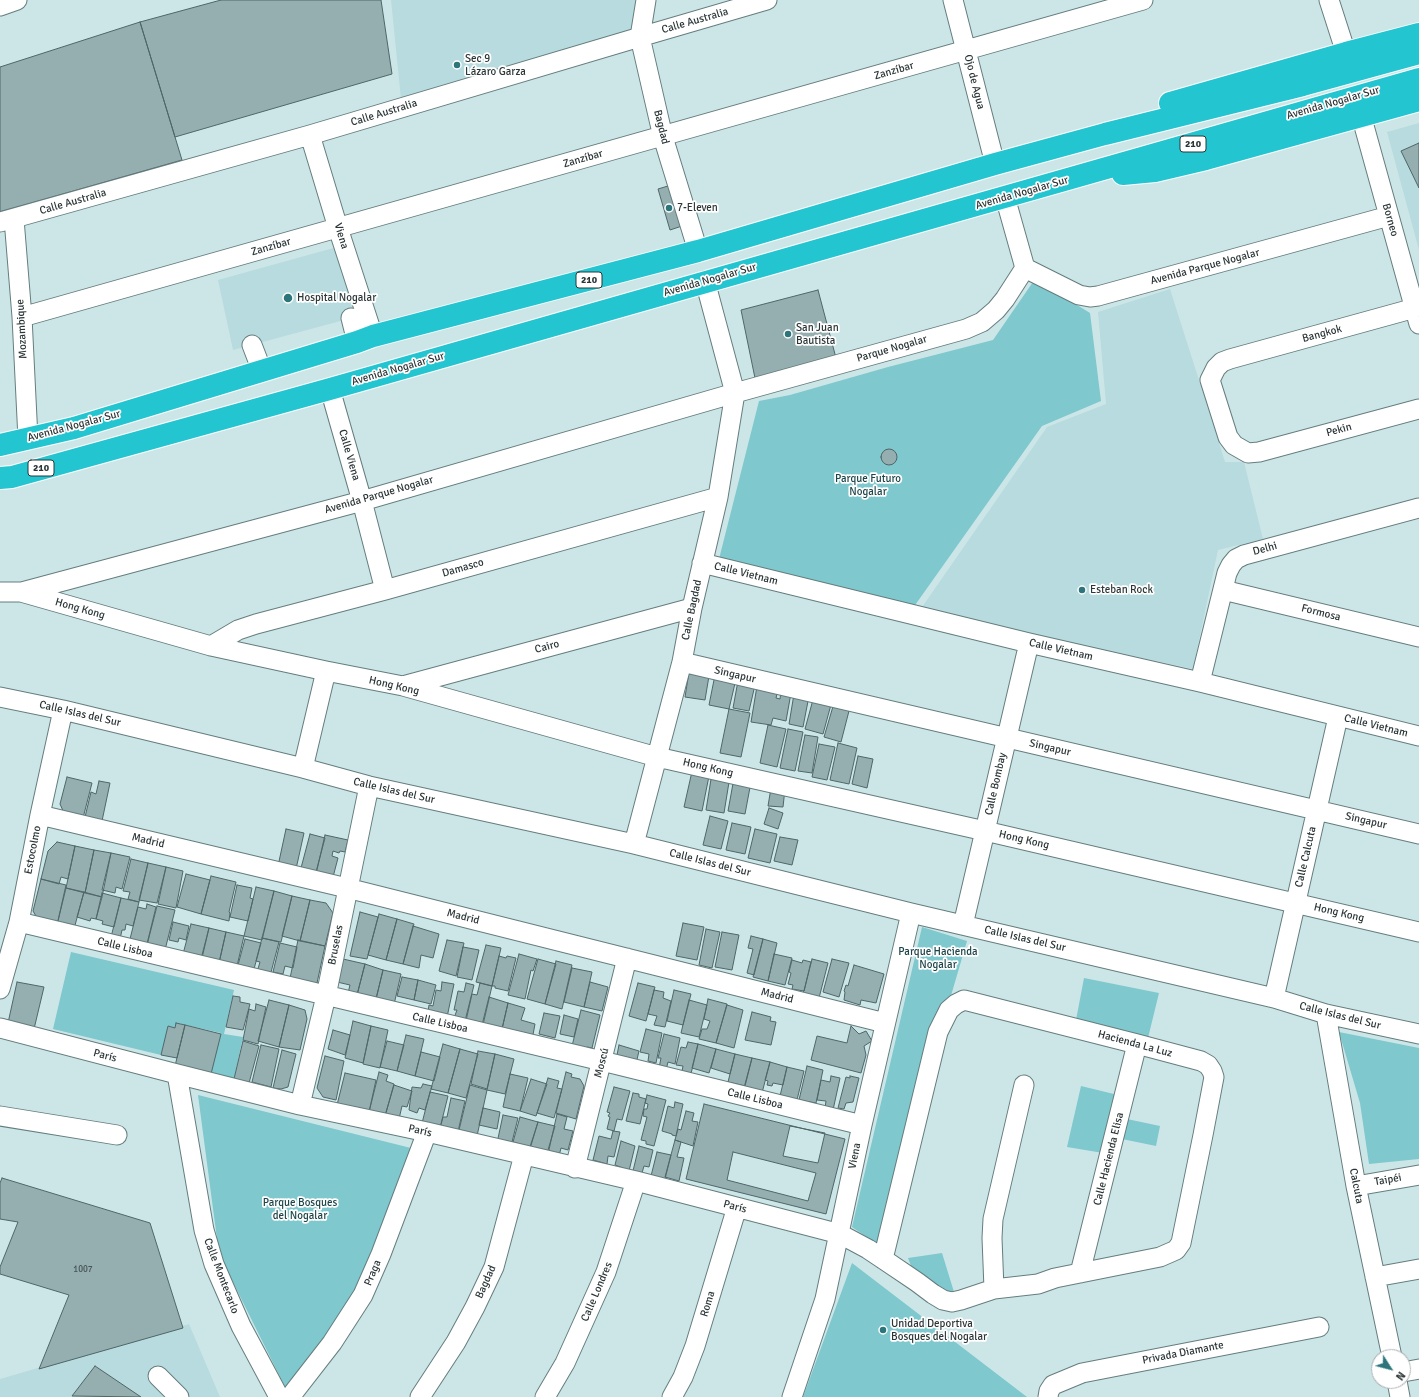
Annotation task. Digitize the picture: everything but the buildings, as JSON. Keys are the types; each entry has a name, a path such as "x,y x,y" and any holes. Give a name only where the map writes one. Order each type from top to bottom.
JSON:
{"highway":[{"path":"1105,134 1138,116 1166,104 1419,34"},
{"name":"Avenida Nogalar Sur","path":"0,445 74,428 365,339 698,251 995,164 1105,134 1303,85 1419,53"},
{"name":"Avenida Nogalar Sur","path":"4,479 330,389 705,281 1088,174 1419,79"},
{"path":"1088,174 1123,174 1155,171 1206,159 1419,100"}],"street":[{"path":"0,6 17,0"},
{"name":"Bagdad","path":"646,0 640,37 663,137 698,251"},
{"name":"Calle Australia","path":"7,221 310,135 767,0"},
{"name":"Ojo de Agua","path":"953,0 995,164"},
{"name":"Zanzíbar","path":"22,317 663,137 1143,0"},
{"path":"1329,0 1346,53"},
{"name":"Borneo","path":"1361,115 1417,316"},
{"name":"Viena","path":"310,135 338,228 365,339"},
{"path":"1005,197 1025,268"},
{"name":"Avenida Parque Nogalar","path":"1025,268 1079,295 1090,297 1098,296 1389,216"},
{"name":"Mozambique","path":"7,221 22,317 28,439"},
{"name":"Parque Nogalar","path":"735,393 966,328 982,322 996,310 1005,299 1025,268"},
{"name":"Calle Bagdad","path":"634,844 682,662 692,608 718,497 735,393 705,281"},
{"name":"Bangkok","path":"1259,452 1248,453 1241,450 1234,445 1228,437 1210,380 1216,368 1222,362 1417,316"},
{"path":"352,318 365,339"},
{"path":"252,345 262,371"},
{"name":"Calle Viena","path":"330,389 362,501 385,590"},
{"name":"Avenida Parque Nogalar","path":"21,592 362,501 735,393"},
{"name":"Pekin","path":"1259,452 1419,409"},
{"name":"Damasco","path":"212,646 238,630 256,624 385,590 718,497"},
{"name":"Delhi","path":"1200,682 1223,590 1231,565 1236,559 1244,555 1419,508"},
{"name":"Calle Vietnam","path":"702,563 1419,736"},
{"name":"Formosa","path":"1223,590 1419,637"},
{"name":"Hong Kong","path":"0,592 21,592 212,646 403,686 657,757 985,831 1419,932"},
{"name":"Cairo","path":"403,686 692,608"},
{"name":"Calle Bombay","path":"963,925 1029,643"},
{"name":"Singapur","path":"682,662 1419,834"},
{"path":"303,768 326,671"},
{"name":"Calle Islas del Sur","path":"0,697 63,710 303,768 369,786 634,844 911,913 1274,998 1326,1014 1419,1034"},
{"name":"Estocolmo","path":"0,989 19,922 63,710"},
{"name":"Calle Calcuta","path":"1274,998 1338,717"},
{"name":"Bruselas","path":"300,1105 326,996 369,786"},
{"name":"Madrid","path":"40,815 347,888 885,1023"},
{"name":"Viena","path":"792,1397 825,1299 862,1125 911,913"},
{"name":"Calle Lisboa","path":"19,922 602,1061 862,1125"},
{"name":"Moscú","path":"575,1168 628,958"},
{"name":"Hacienda La Luz","path":"840,1234 868,1248 883,1259 917,1282 932,1294 943,1300 952,1302 994,1289 1038,1284 1055,1278 1160,1257 1176,1250 1181,1243 1203,1135 1214,1076 1212,1070 1208,1065 1201,1061 1137,1044 964,1000 956,1004 949,1010 938,1032 883,1259"},
{"name":"Calcuta","path":"1326,1014 1356,1186 1390,1349"},
{"name":"París","path":"0,1028 300,1105 428,1132 575,1168 636,1181 840,1234"},
{"name":"Calle Hacienda Elisa","path":"1080,1273 1137,1044"},
{"name":"Calle Montecarlo","path":"177,1074 204,1230 214,1264 241,1326 279,1397"},
{"path":"994,1289 992,1238 993,1219 1024,1085"},
{"path":"0,1116 117,1135"},
{"name":"Praga","path":"290,1397 332,1343 363,1295 381,1254 428,1132"},
{"name":"Bagdad","path":"420,1397 456,1342 494,1267 524,1155"},
{"name":"Taipéi","path":"1356,1186 1419,1175"},
{"name":"Calle Londres","path":"545,1397 565,1363 606,1272 636,1181"},
{"name":"Roma","path":"672,1397 683,1377 695,1346 737,1207"},
{"path":"1375,1277 1419,1269"},
{"name":"Privada Diamante","path":"1049,1392 1060,1382 1082,1373 1319,1327"},
{"path":"158,1376 179,1397"}],"shaded area":[{"name":"Sec 9 Lázaro Garza","path":"391,0 638,0 633,31 401,99"},
{"path":"1419,123 1419,250 1387,132"},
{"name":"Hospital Nogalar","path":"337,247 359,316 233,350 218,280"},
{"path":"1170,289 1225,462 1244,462 1263,539 1218,550 1193,669 920,610 1047,427 1106,404 1098,312"},
{"path":"189,1324 220,1397 0,1397 0,1379"}],"green space":[{"name":"Parque Futuro Nogalar","path":"1035,279 1090,313 1101,401 1042,426 913,608 719,559 759,401 790,395 888,367 993,340"},
{"name":"Parque Hacienda Nogalar","path":"922,927 967,941 878,1245 852,1227"},
{"path":"71,952 234,990 224,1034 243,1037 234,1079 211,1074 221,1033 177,1023 175,1028 168,1026 161,1055 53,1029"},
{"path":"1084,978 1159,993 1148,1038 1076,1020"},
{"path":"1339,1032 1419,1048 1419,1159 1369,1164 1360,1103"},
{"path":"1081,1086 1118,1095 1103,1153 1067,1147"},
{"name":"Parque Bosques del Nogalar","path":"198,1095 411,1148 368,1273 288,1393 219,1254"},
{"path":"1127,1119 1160,1126 1156,1146 1122,1139"},
{"path":"942,1253 954,1292 942,1296 914,1274 908,1258"},
{"name":"Unidad Deportiva Bosques del Nogalar","path":"852,1263 1027,1397 803,1397"}],"place":[{"name":"Sec 9 Lázaro Garza","path":"457,65"},
{"name":"7-Eleven","path":"669,208"},
{"name":"Hospital Nogalar","path":"288,298"},
{"name":"San Juan Bautista","path":"788,334"},
{"name":"Esteban Rock","path":"1082,590"},
{"name":"Unidad Deportiva Bosques del Nogalar","path":"883,1330"}]}
